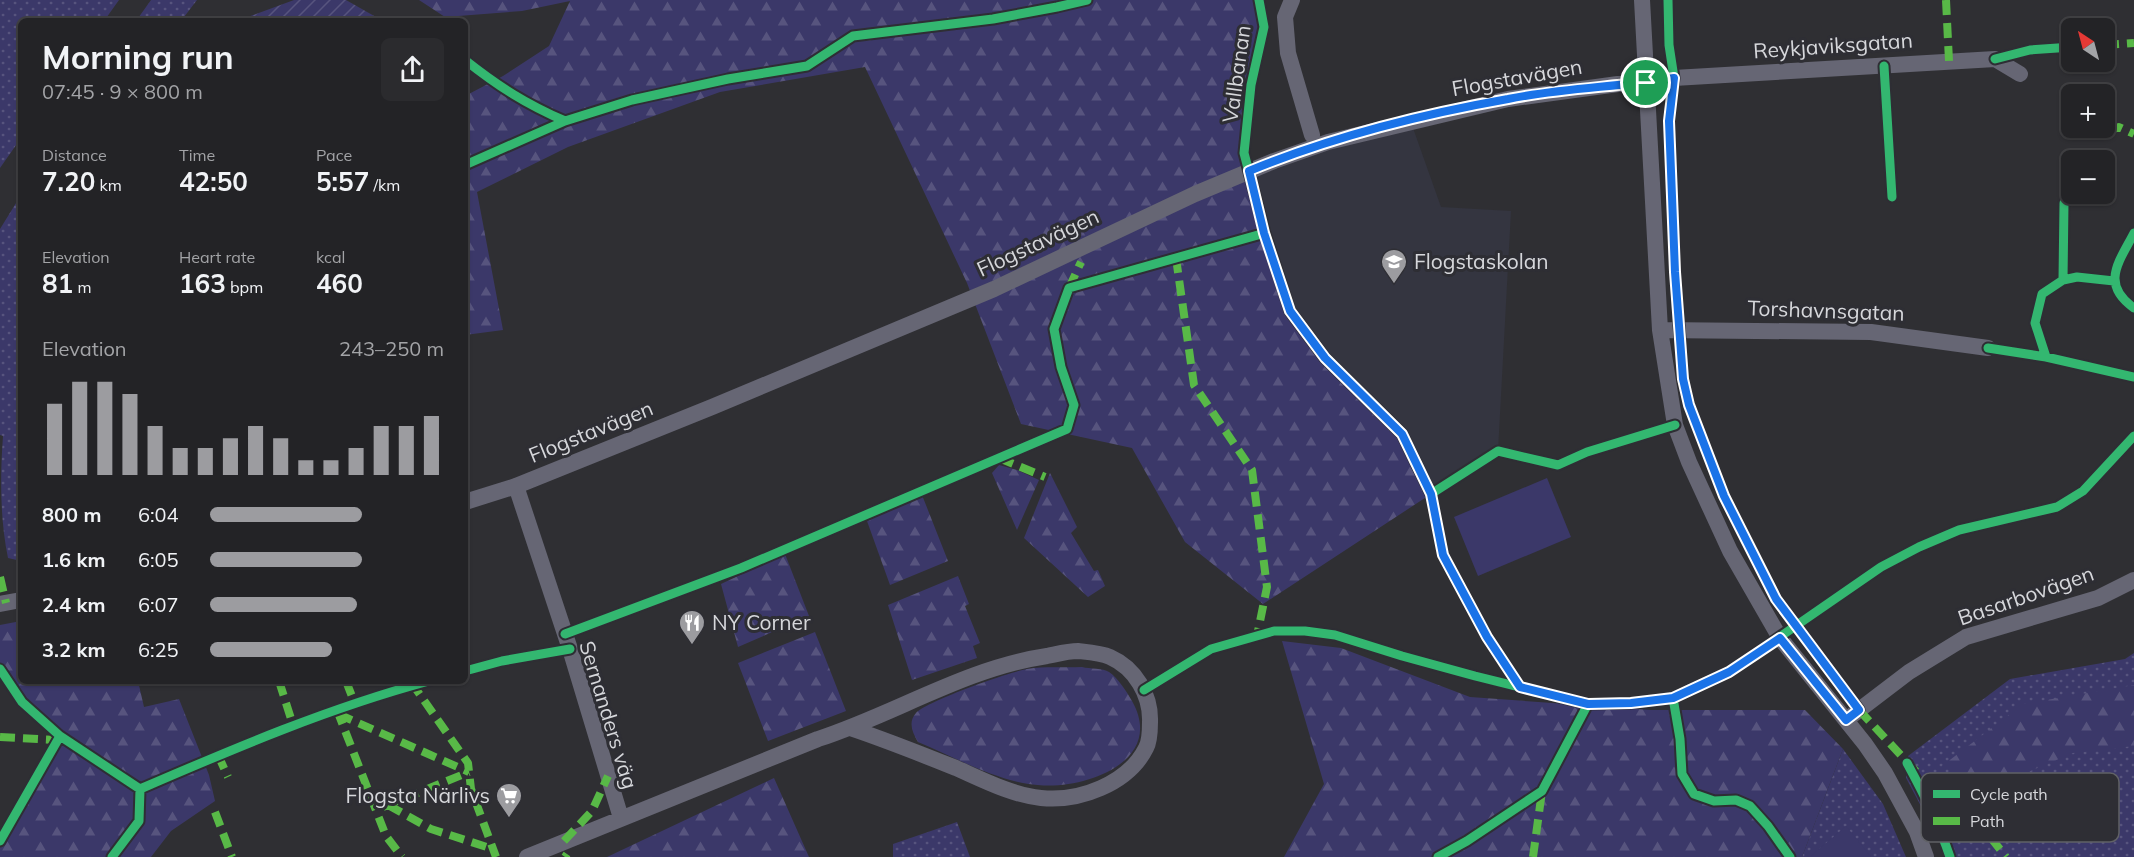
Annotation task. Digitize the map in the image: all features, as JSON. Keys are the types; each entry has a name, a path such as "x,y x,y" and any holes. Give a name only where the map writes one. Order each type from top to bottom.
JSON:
{"street":[{"path":"1292,0 1285,17 1288,53 1312,135"},
{"path":"1642,0 1660,330 1675,425 1689,462 1730,551 1780,638 1885,773 1917,832 1926,857"},
{"name":"Reykjaviksgatan","path":"1646,83 1674,78 1995,58 2020,74"},
{"name":"Flogstavägen","path":"468,501 516,486 994,289 1195,194 1274,161 1328,142 1508,99 1618,84 1646,83"},
{"name":"Torshavnsgatan","path":"1660,330 1871,332 1988,348"},
{"name":"Sernanders väg","path":"516,486 570,648 621,818"},
{"name":"Basarbovägen","path":"1846,720 1909,672 1966,637 2098,598 2134,580"},
{"path":"0,604 18,601"},
{"name":"Sernanders väg","path":"527,857 850,728 921,695 1021,660 1077,651 1109,656 1130,671 1144,690 1150,710 1147,747 1132,768 1113,782 1076,796 1041,798 1006,788 850,728"}],"shaded area":[{"name":"Flogstaskolan","path":"1413,128 1441,207 1511,211 1498,451 1431,494 1402,434 1325,358 1290,311 1265,233 1251,178 1330,149"}],"green space":[{"path":"0,0 119,0 106,18 18,18 18,142 0,168"},
{"path":"151,0 197,0 183,18 138,18"},
{"path":"294,0 346,0 378,18 245,18"},
{"path":"419,0 1259,0 1264,27 1251,85 1244,153 1265,233 1290,311 1325,358 1402,434 1431,494 1263,604 1185,542 1132,448 1021,424 967,283 865,67 720,92 568,147 477,192 503,330 468,335 468,94 503,76 549,46 570,1 522,11 445,17"},
{"path":"18,200 18,560 8,558 2,513 0,229"},
{"path":"999,465 1039,480 1017,530 992,473"},
{"path":"1050,473 1077,527 1071,533 1094,571 1098,570 1105,586 1088,597 1024,538"},
{"path":"1547,478 1571,537 1478,576 1454,517"},
{"path":"922,495 948,561 890,585 867,521"},
{"path":"785,554 809,616 738,647 721,584"},
{"path":"958,576 969,604 965,606 980,643 973,646 977,658 912,680 888,605"},
{"path":"18,622 18,684 139,684 144,707 179,699 209,775 215,801 171,831 151,857 0,857 0,841 60,736 22,702 0,669 0,625"},
{"path":"815,632 846,711 768,741 738,663"},
{"path":"1282,641 1341,648 1470,697 1651,710 1805,710 1843,749 1802,857 1284,857 1324,784"},
{"path":"2134,653 2134,857 1945,857 1939,842 2119,842 2119,773 1921,773 1921,806 1906,778 1908,756 2010,679 2125,659"},
{"path":"1082,667 1109,672 1130,697 1140,722 1138,740 1130,755 1115,767 1097,776 1057,785 1023,783 992,774 961,761 918,742 914,735 912,723 914,716 935,701 1018,671"},
{"path":"2134,685 2134,746 2073,753 2026,773 1957,773 1942,766 2023,704"},
{"path":"1843,749 1883,804 1906,857 1802,857"},
{"path":"774,778 809,857 607,857"},
{"path":"957,822 970,857 893,857 893,844"},
{"path":"1846,826 1871,857 1811,856"}],"marked path":[{"path":"1946,0 1949,61"},
{"path":"2115,44 2134,43"},
{"path":"2115,128 2119,127 2134,134"},
{"path":"1176,258 1194,385 1252,470 1267,587 1257,636"},
{"path":"1069,288 1081,262"},
{"path":"999,458 1045,477"},
{"path":"0,577 6,603"},
{"path":"280,684 293,725"},
{"path":"347,684 355,704"},
{"path":"412,684 468,763 471,789 496,857"},
{"path":"337,710 386,836 402,857"},
{"path":"1859,710 1921,777"},
{"path":"338,714 469,772"},
{"path":"0,737 57,740"},
{"path":"218,755 228,777"},
{"path":"383,807 469,772"},
{"path":"564,841 592,811 608,776"},
{"path":"1533,857 1542,791"},
{"path":"388,805 431,829 493,849"},
{"path":"215,812 232,857"},
{"path":"1994,842 2006,857"}],"cycle path":[{"path":"468,62 513,94 565,121 632,100 728,79 807,66 853,36 993,19 1087,0"},
{"name":"Vallbanan","path":"1259,0 1264,27 1251,85 1244,153 1265,233 1290,311 1325,358 1402,434 1431,494 1443,555 1487,637 1520,687"},
{"path":"1668,0 1669,45 1674,78 1669,121 1675,272 1683,379 1689,405 1724,496 1776,599 1859,710"},
{"path":"1995,59 2030,50 2061,48"},
{"path":"1884,66 1892,197"},
{"path":"468,164 565,121"},
{"path":"2063,280 2064,204"},
{"path":"565,634 741,568 1067,429 1074,405 1061,367 1054,329 1069,288 1265,233"},
{"path":"2134,233 2118,263 2115,281 2124,299 2134,308"},
{"path":"2046,357 2035,323 2042,294 2063,280 2077,277 2114,281"},
{"path":"1988,348 2046,357 2134,377"},
{"path":"1431,494 1498,451 1558,465 1587,452 1675,425"},
{"path":"1144,690 1211,649 1274,631 1305,631 1335,635 1475,676 1588,704 1631,703 1673,698 1729,672 1881,567 1919,547 1959,530 2057,507 2083,491 2134,436"},
{"path":"468,670 502,661 570,649"},
{"path":"0,669 22,702 60,736 140,789 139,821 112,857"},
{"path":"140,789 319,716 419,684"},
{"path":"1673,698 1680,739 1682,774 1694,794 1714,801 1736,800 1750,806 1768,826 1790,857"},
{"path":"1438,857 1467,841 1542,791 1588,704"},
{"path":"0,841 60,736"},
{"path":"1907,763 1921,790"},
{"path":"1944,842 1950,857"}],"place":[{"name":"Flogstaskolan","path":"1394,285"},
{"name":"NY Corner","path":"692,646"},
{"name":"Flogsta Närlivs","path":"509,819"}],"route":[{"path":"1674,78 1669,121 1675,272 1683,379 1689,405 1724,496 1776,599 1859,710 1846,720 1780,638 1729,672 1673,698 1631,703 1588,704 1520,687 1487,637 1443,555 1431,494 1402,434 1325,358 1290,311 1264,233 1249,171 1274,161 1328,142 1508,99 1618,84 1646,83 1674,78"}]}
